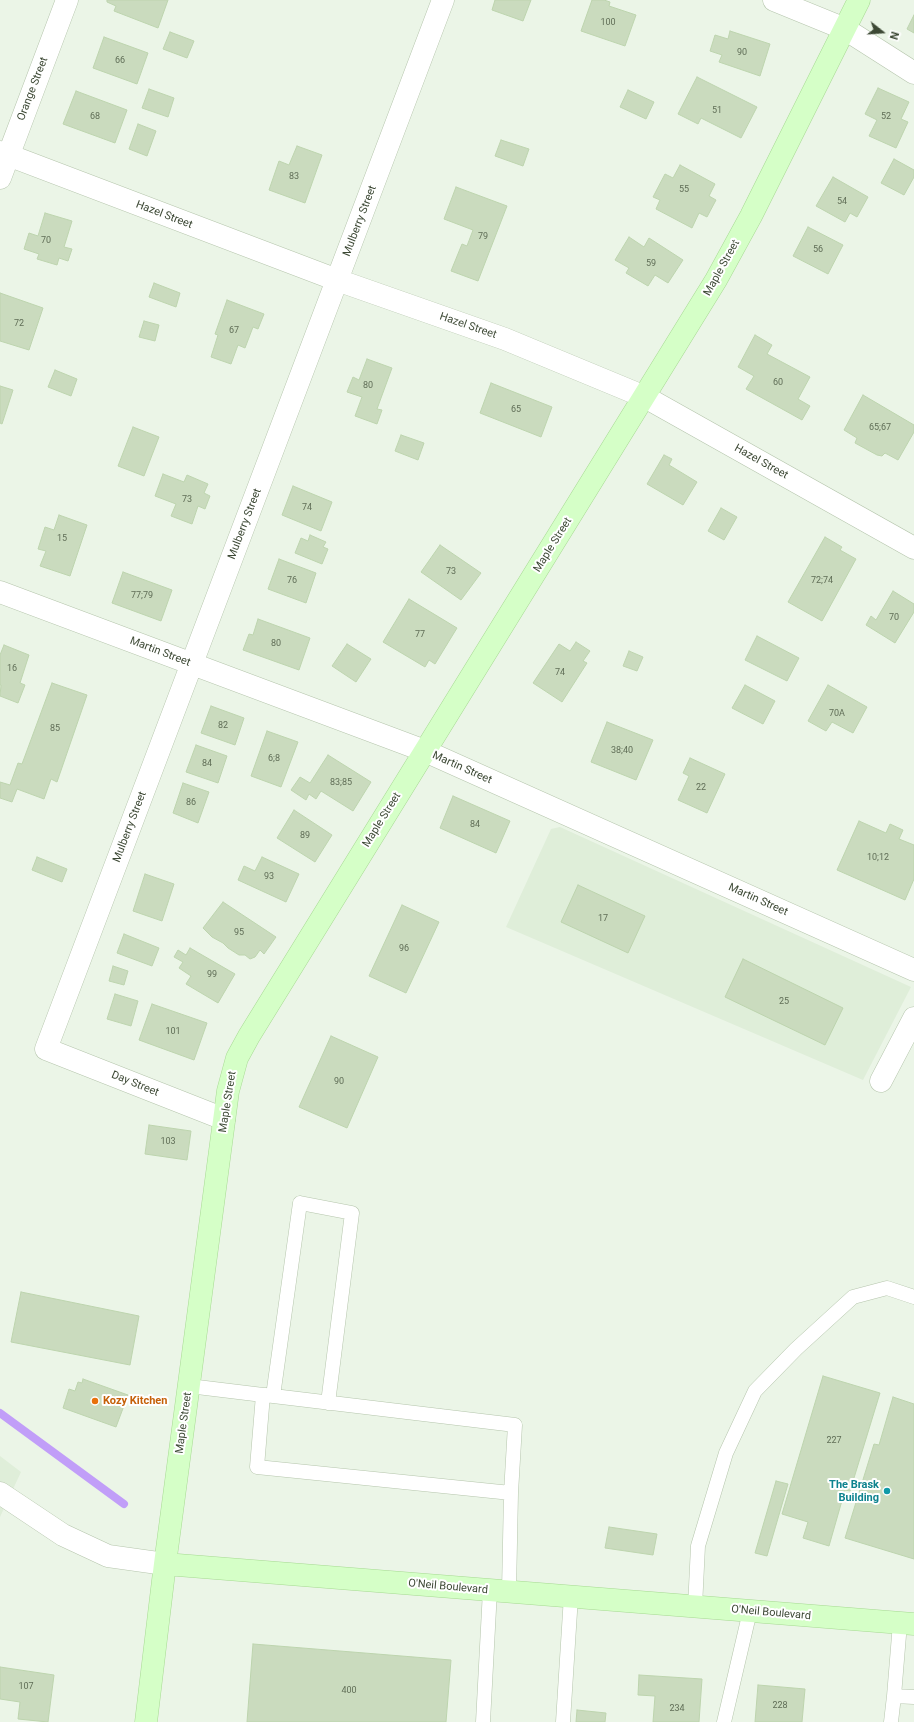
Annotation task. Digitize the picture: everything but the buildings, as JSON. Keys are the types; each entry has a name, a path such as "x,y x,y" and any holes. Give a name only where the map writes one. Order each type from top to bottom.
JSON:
{"main road":[{"name":"Maple Street","path":"146,1722 165,1564 224,1119 230,1080 242,1048 727,261 859,0"},
{"name":"O'Neil Boulevard","path":"165,1564 907,1623"}],"street":[{"name":"Orange Street","path":"0,178 4,154 67,0"},
{"name":"Mulberry Street","path":"46,1049 443,0"},
{"path":"774,0 845,29 914,73"},
{"name":"Hazel Street","path":"4,154 337,280 505,339 645,396 914,548"},
{"name":"Martin Street","path":"0,592 425,751 914,970"},
{"path":"881,1081 914,1018"},
{"name":"Day Street","path":"46,1049 224,1119"},
{"name":"O'Neil Boulevard","path":"0,1493 63,1535 108,1556 165,1564"}],"lane":[{"path":"328,1403 352,1213 300,1204 257,1467 511,1493"},
{"path":"695,1606 698,1546 726,1453 756,1391 796,1349 853,1297 887,1288 914,1297"},
{"path":"189,1386 515,1424 511,1493 483,1722"},
{"path":"563,1722 571,1596"},
{"path":"724,1722 750,1611"},
{"path":"891,1722 907,1623"},
{"path":"894,1696 914,1697"}],"shaded area":[{"path":"560,827 911,987 863,1080 506,927 551,829"},
{"path":"0,1456 21,1472 0,1517"}],"waterway":[{"path":"0,1413 124,1504"}],"place":[{"name":"Kozy Kitchen","path":"95,1401"},
{"name":"The Brask Building","path":"887,1491"}]}
